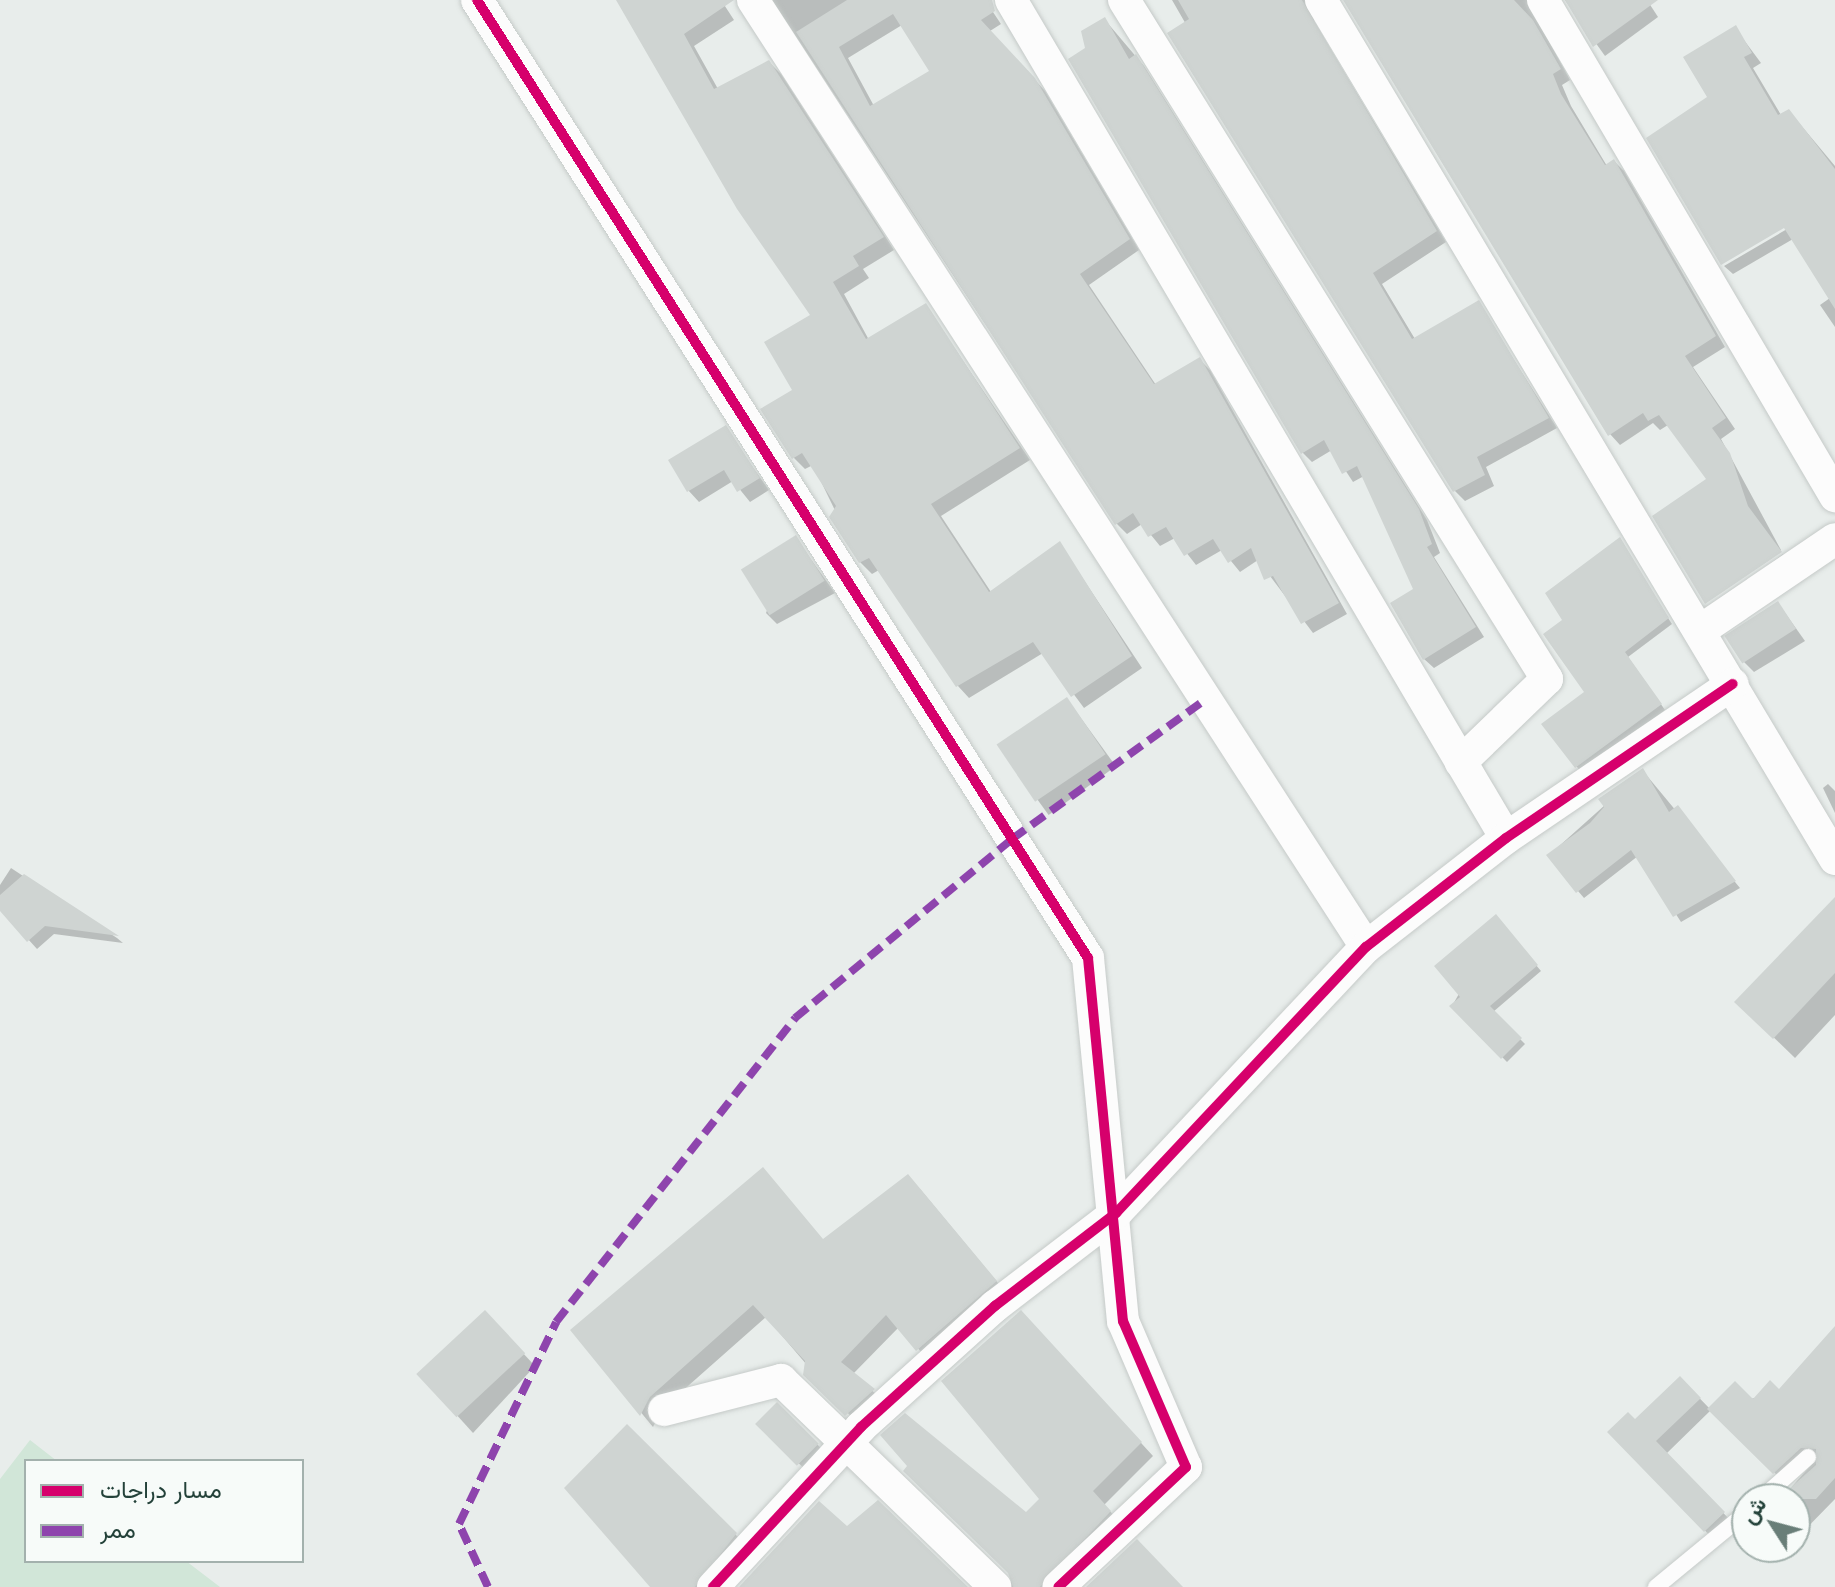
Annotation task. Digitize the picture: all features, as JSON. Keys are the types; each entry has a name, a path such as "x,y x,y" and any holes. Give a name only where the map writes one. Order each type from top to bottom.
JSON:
{"street":[{"path":"477,0 1088,958 1116,1213 1123,1321 1186,1467 1058,1587"},
{"path":"753,0 1366,947"},
{"path":"1011,0 1506,838"},
{"path":"1124,0 1547,679 1461,762"},
{"path":"1321,0 1704,628 1835,859"},
{"path":"1543,0 1835,496"},
{"path":"1704,628 1835,539"},
{"path":"713,1587 849,1440 995,1306 1116,1213 1366,947 1506,838 1733,684"},
{"path":"664,1410 781,1380 849,1440 995,1587"}],"lane":[{"path":"1779,1483 1808,1457"},
{"path":"1656,1587 1731,1525"}],"green space":[{"path":"30,1440 54,1459 24,1459 24,1563 189,1563 220,1587 0,1587 0,1479"}],"building":[{"path":"616,0 734,0 684,34 714,89 769,60 884,237 853,256 859,266 833,282 866,339 926,303 1020,448 931,504 989,592 1060,541 1132,656 1071,697 1033,642 956,687 869,558 859,563 829,517 836,506 802,453 792,459 760,409 792,390 764,342 810,315 737,209"},
{"path":"847,0 992,0 995,11 981,20 1035,78 1130,239 1080,274 1154,384 1200,357 1339,603 1301,624 1273,576 1264,580 1251,548 1228,563 1213,539 1184,556 1166,527 1148,537 1133,513 1115,525 796,32","holes":["893,14 929,71 870,106 839,47"]},
{"path":"1178,0 1302,0 1437,231 1373,273 1412,339 1479,300 1549,418 1477,457 1485,475 1453,492 1167,33 1189,19"},
{"path":"1343,0 1514,0 1533,20 1561,69 1553,74 1561,94 1605,165 1614,159 1716,336 1685,356 1726,418 1712,428 1730,453 1748,506 1782,552 1705,604 1652,516 1706,479 1659,415 1648,421 1643,413 1608,436"},
{"path":"1565,0 1658,0 1593,47"},
{"path":"1105,17 1129,59 1136,54 1419,509 1432,544 1427,547 1476,627 1423,660 1390,603 1413,589 1357,466 1342,474 1324,440 1301,454 1068,59 1085,48 1081,31"},
{"path":"1736,25 1752,53 1744,57 1778,115 1789,109 1835,169 1835,309 1784,228 1721,265 1646,138 1707,97 1683,57"},
{"path":"726,425 760,478 737,492 724,470 687,492 668,460"},
{"path":"796,535 825,581 769,615 741,569"},
{"path":"1620,537 1669,618 1625,652 1662,704 1575,768 1541,724 1584,692 1543,634 1562,620 1545,593"},
{"path":"1778,601 1796,629 1742,664 1724,636"},
{"path":"1067,697 1106,754 1035,802 997,745"},
{"path":"1643,768 1669,812 1678,805 1736,881 1673,917 1631,850 1576,893 1546,855 1590,823 1604,807 1598,799"},
{"path":"24,874 119,936 45,926 27,942 0,911 0,895"},
{"path":"1835,897 1835,973 1773,1039 1734,1002"},
{"path":"1496,914 1538,965 1490,1006 1522,1038 1501,1059 1449,1006 1460,997 1434,966"},
{"path":"763,1167 823,1239 908,1174 997,1281 916,1351 886,1315 841,1362 875,1389 845,1416 803,1375 805,1361 753,1305 650,1397 640,1416 570,1330"},
{"path":"485,1310 525,1353 456,1417 416,1374"},
{"path":"1021,1310 1142,1442 1093,1491 1111,1511 1040,1587 1013,1587 1008,1573 903,1471 907,1466 880,1435 905,1413 1026,1512 1039,1499 941,1381"},
{"path":"1835,1326 1835,1478 1816,1499 1811,1499 1811,1483 1796,1483 1816,1465 1816,1449 1801,1448 1773,1474 1707,1409 1735,1381 1753,1399 1770,1380 1779,1389"},
{"path":"1680,1376 1701,1398 1656,1441 1725,1512 1704,1532 1607,1432 1628,1412 1635,1419"},
{"path":"777,1402 819,1444 797,1466 755,1424"},
{"path":"627,1424 737,1533 695,1587 650,1587 564,1488"},
{"path":"878,1500 968,1587 739,1587 819,1501 847,1526"},
{"path":"1137,1539 1183,1587 1086,1587"}],"marked path":[{"path":"488,1587 459,1524 556,1322 795,1018 1012,839 1203,701"}],"cycle path":[{"path":"477,0 1088,958 1123,1321 1186,1467 1058,1587"},
{"path":"713,1587 861,1427 995,1306 1116,1213 1366,947 1506,838 1733,684"}]}
